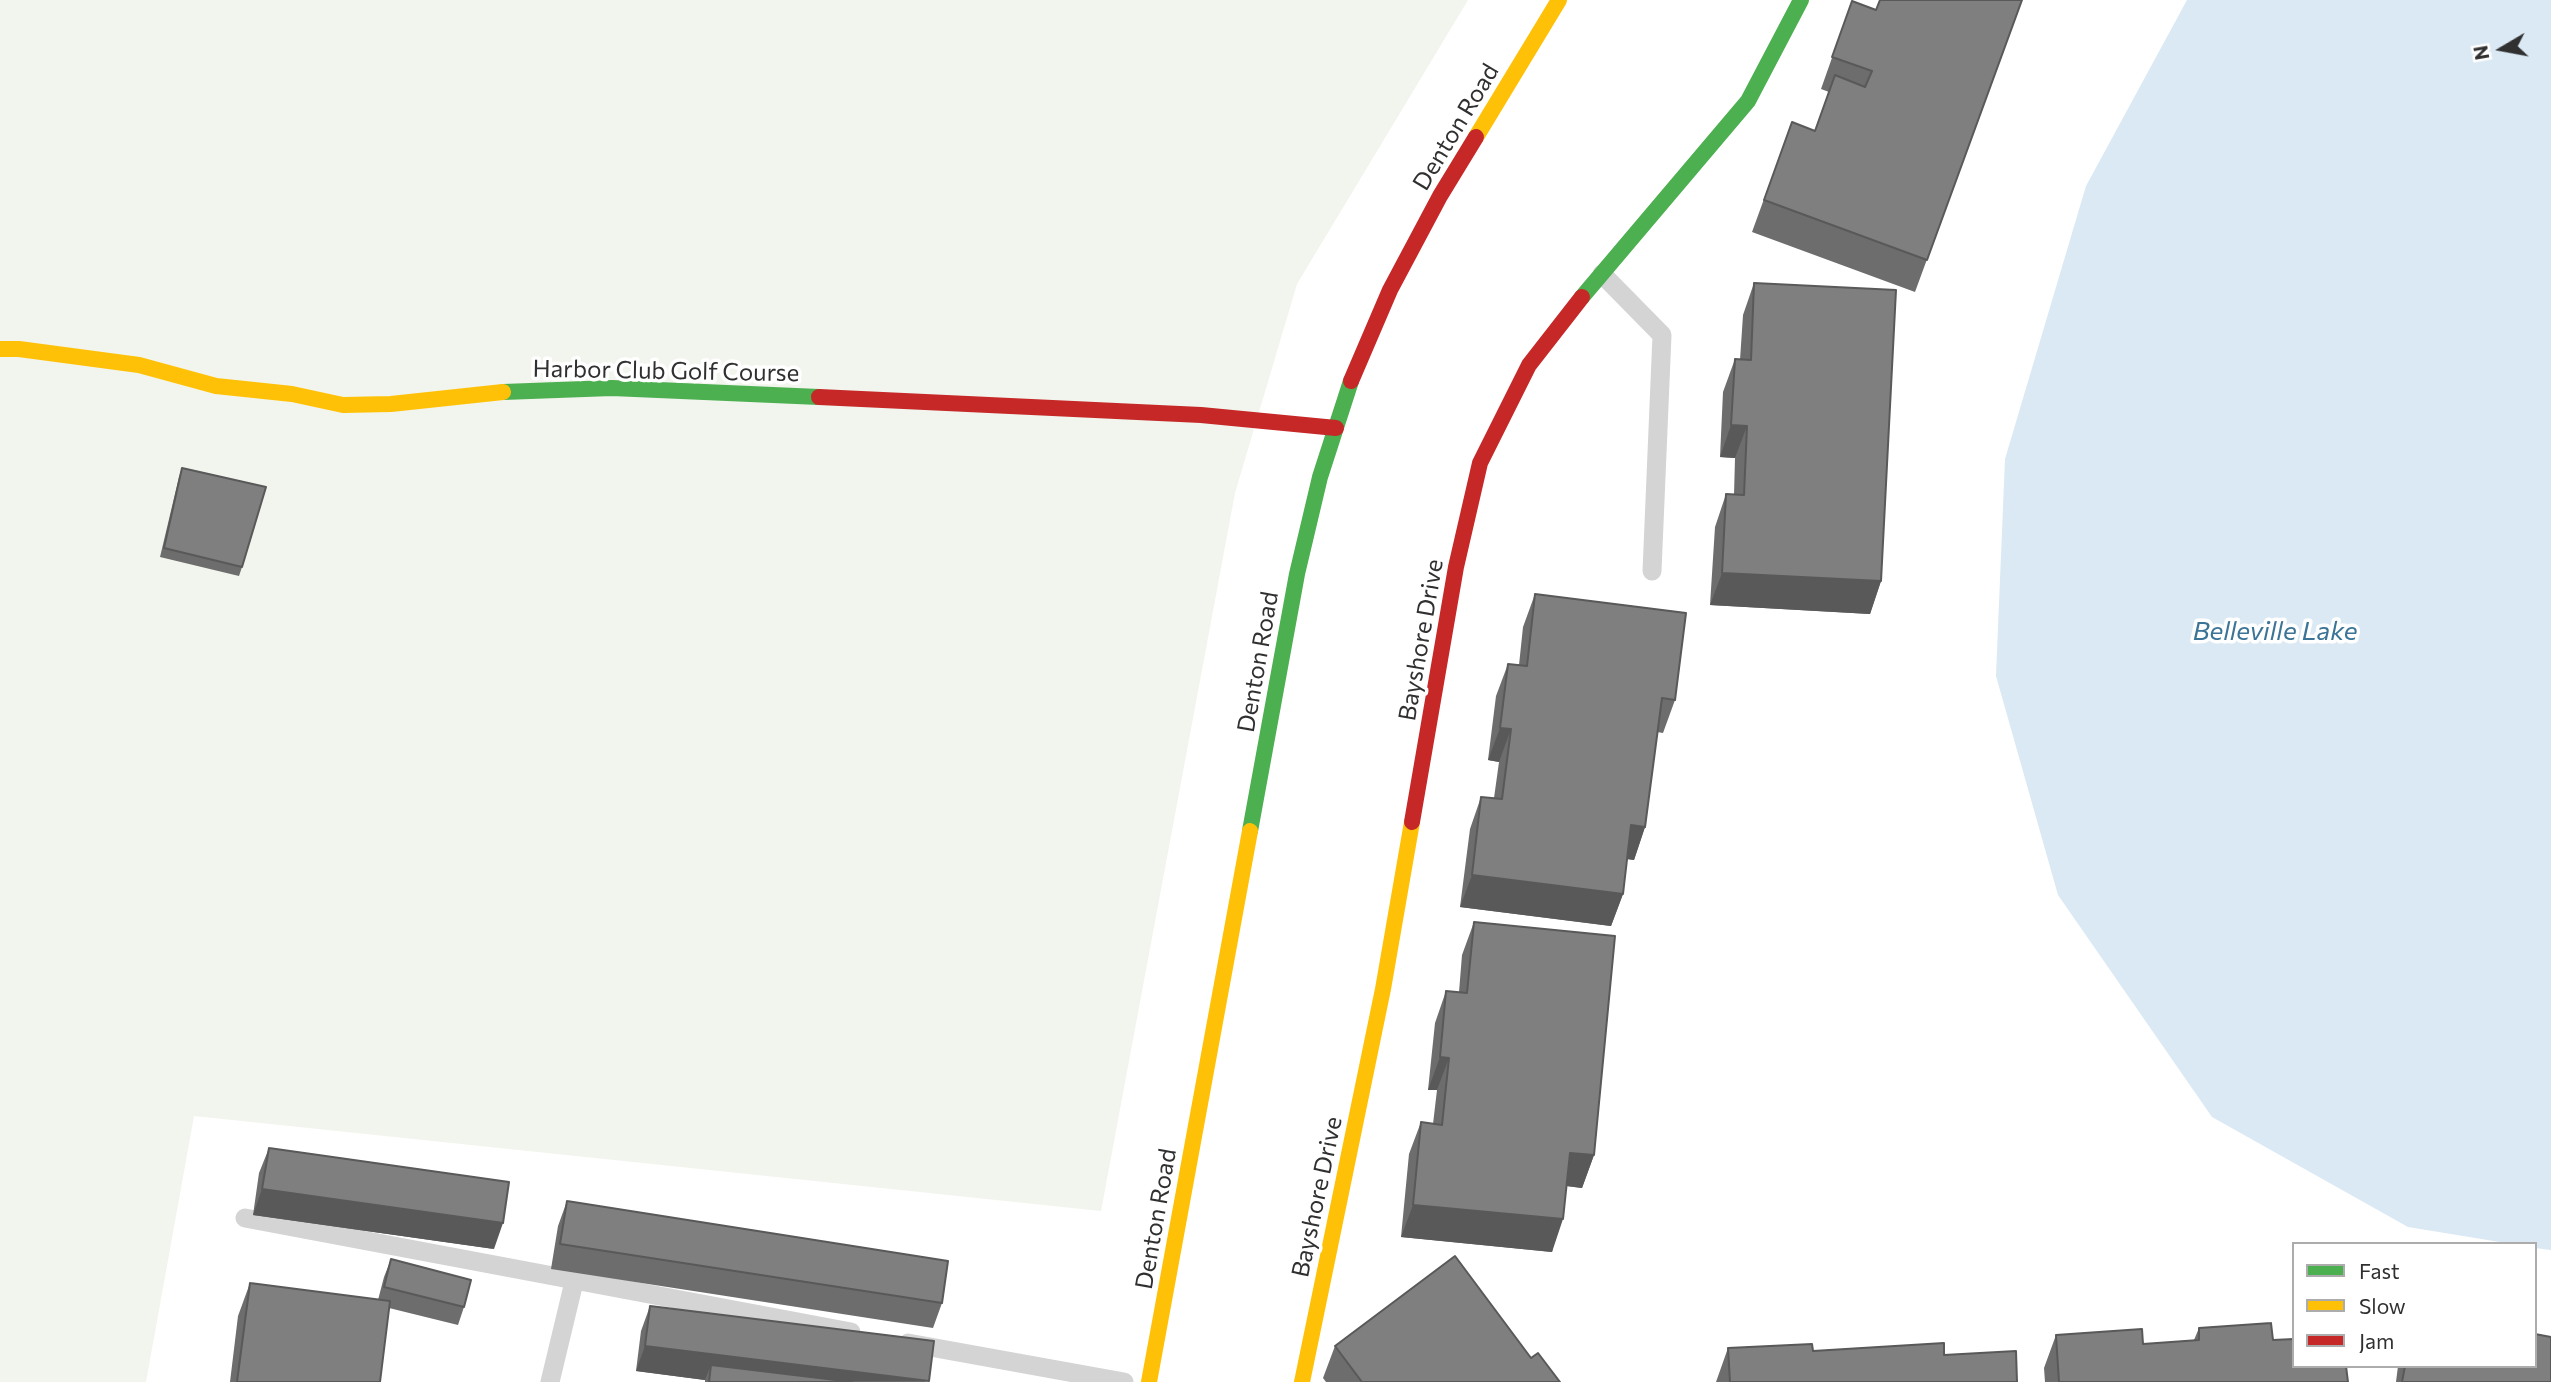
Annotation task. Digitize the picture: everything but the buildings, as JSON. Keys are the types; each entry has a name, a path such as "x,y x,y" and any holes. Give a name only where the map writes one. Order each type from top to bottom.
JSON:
{"street":[{"name":"Denton Road","path":"1149,1382 1297,574 1320,477 1351,382 1390,290 1440,196 1559,0"},
{"name":"Bayshore Drive","path":"1302,1382 1383,989 1457,567 1480,463 1529,365 1748,101 1801,0"},
{"name":"Harbor Club Golf Course","path":"0,349 19,349 139,365 216,386 292,394 343,405 391,404 538,389 612,388 1200,415 1336,428"}],"lane":[{"path":"1602,274 1662,335 1653,571"},
{"path":"245,1219 863,1335"},
{"path":"550,1382 575,1282"},
{"path":"890,1339 1124,1382"}],"shaded area":[{"path":"0,0 1468,0 1297,284 1235,493 1101,1211 194,1116 146,1382 0,1382"}],"water":[{"name":"Belleville Lake","path":"2187,0 2551,0 2551,1250 2537,1248 2537,1242 2500,1242 2408,1227 2212,1117 2058,895 1996,676 2005,459 2086,186"}],"traffic: fast":[{"path":"1582,297 1748,101 1801,0"},
{"path":"1250,831 1297,574 1320,477 1351,381"},
{"path":"503,392 612,388 819,397"}],"traffic: slow":[{"path":"1476,137 1559,0"},
{"path":"0,349 19,349 139,365 216,386 292,394 343,405 391,404 503,392"},
{"path":"1302,1382 1383,989 1412,822"},
{"path":"1149,1382 1250,831"}],"traffic: jam":[{"path":"1351,381 1390,290 1440,196 1476,137"},
{"path":"1412,822 1456,567 1480,463 1529,365 1582,297"},
{"path":"819,397 1201,415 1336,428"}]}
